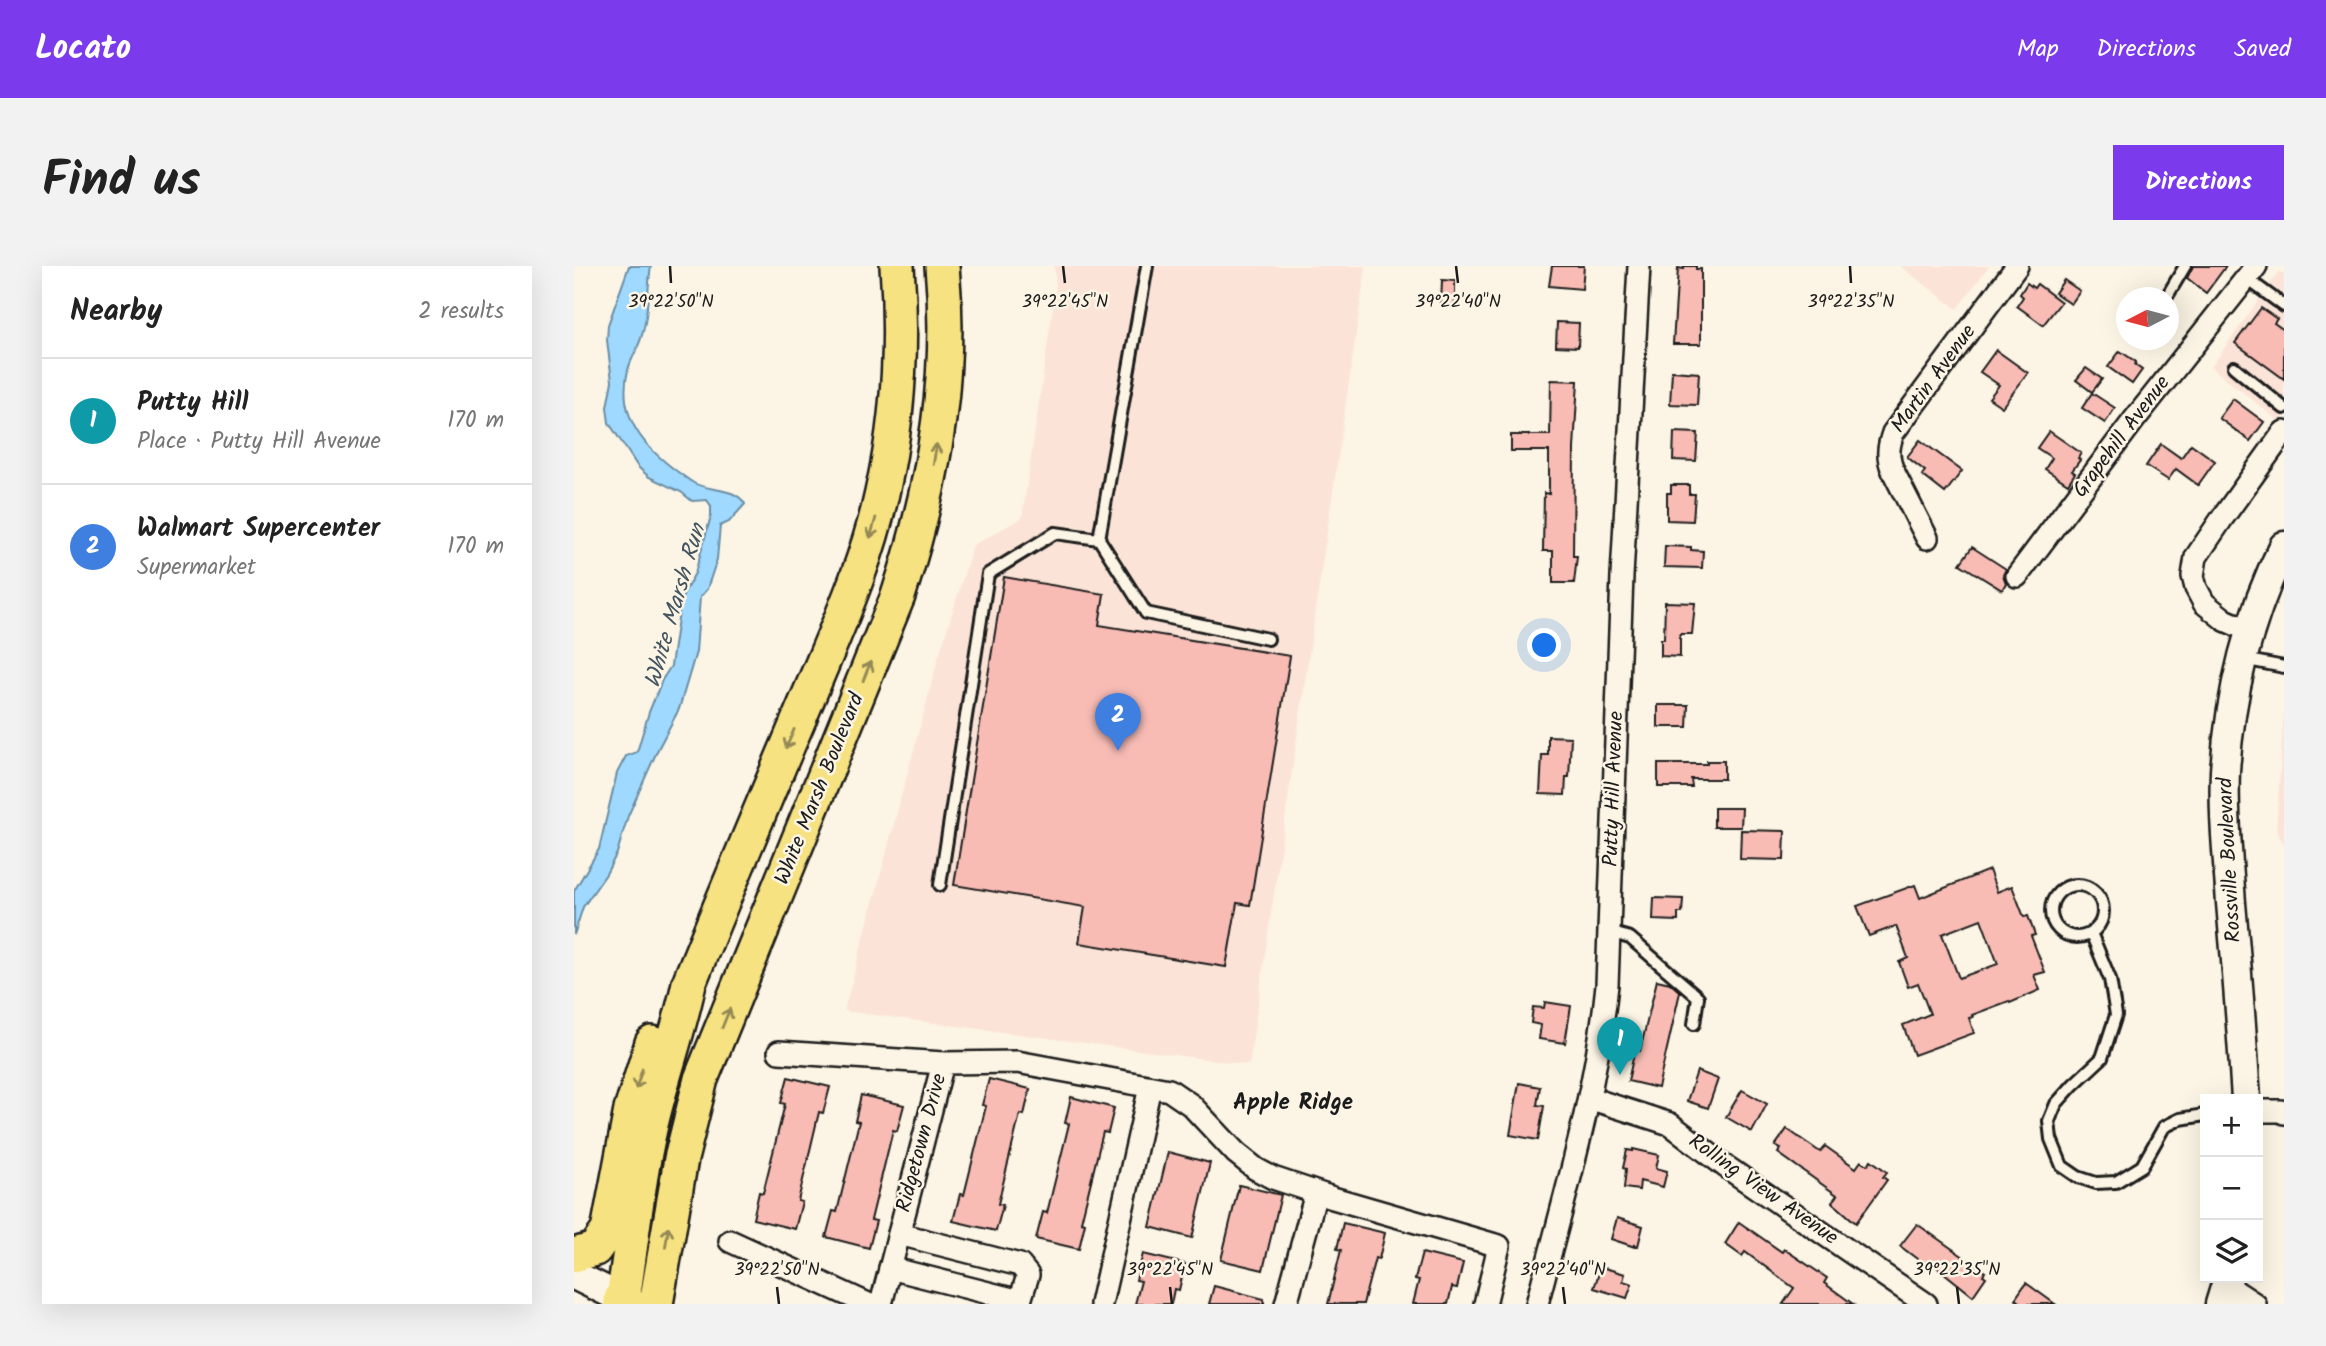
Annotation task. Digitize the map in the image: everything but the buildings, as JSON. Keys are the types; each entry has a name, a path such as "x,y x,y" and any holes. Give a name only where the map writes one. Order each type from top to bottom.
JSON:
{"highway":[{"path":"890,266 900,375"},
{"path":"634,1303 648,1136 668,1057 681,1023 689,983 863,561 882,495 894,433 900,375 901,319 897,266"},
{"name":"White Marsh Boulevard","path":"634,1303 681,1159 701,1079 898,596 920,523 937,445 943,390 942,266"},
{"path":"574,1255 595,1249 608,1231 626,1132 641,1073 661,1023 701,952"}],"main road":[{"name":"Rossville Boulevard","path":"2246,1094 2225,811 2225,771 2230,723 2250,631 2264,590 2284,546"},
{"path":"574,1275 634,1303"}],"street":[{"name":"Putty Hill Avenue","path":"1537,1304 1590,1098 1604,1018 1622,576 1639,266"},
{"name":"Martin Avenue","path":"1927,538 1889,461 1890,441 1893,433 2017,266"},
{"name":"Grapehill Avenue","path":"2017,576 2134,420 2251,272"},
{"path":"2250,631 2225,620 2204,603 2193,576 2196,557 2284,432"},
{"path":"779,1052 943,1063"},
{"name":"Ridgetown Drive","path":"881,1304 943,1063 1017,1062 1150,1087 1178,1095 1237,1153 1256,1169 1273,1178 1499,1246 1485,1304"},
{"path":"1101,1304 1150,1087"},
{"name":"Rolling View Avenue","path":"1590,1098 1670,1125 1926,1304"},
{"path":"2263,1111 2284,1113"},
{"path":"1286,1304 1316,1193"},
{"path":"890,1268 1020,1301 1028,1275 1020,1265 899,1234"},
{"path":"730,1241 868,1304"},
{"path":"2225,1289 2255,1304"}],"lane":[{"path":"1147,266 1099,539 1146,613 1268,639"},
{"path":"2173,287 2185,266"},
{"path":"2251,272 2284,306"},
{"path":"2234,367 2284,408"},
{"path":"940,885 988,574 1055,533 1099,539"},
{"path":"2243,659 2284,667"},
{"path":"2082,885 2093,891 2102,903 2101,922 2091,933 2079,938 2070,937 2055,927 2050,915 2052,903 2056,895 2066,887 2082,885"},
{"path":"1609,932 1630,938 1698,997 1694,1024"},
{"path":"2091,933 2110,979 2116,1015 2102,1058 2073,1084 2056,1104 2049,1121 2050,1139 2062,1166 2078,1177 2096,1183 2116,1182 2142,1166 2164,1128 2180,1119 2200,1116"}],"shaded area":[{"path":"1054,266 1366,266 1249,1065 844,1011 938,659 973,545 1022,518 1056,286"},
{"path":"1900,266 1989,266 1957,309"},
{"path":"2279,271 2284,274 2284,417 2280,422 2211,367"},
{"path":"2284,709 2284,844 2276,830"}],"water":[{"name":"White Marsh Run","path":"629,266 651,266 644,327 629,366 625,389 632,422 651,449 677,472 698,485 735,494 745,504 729,522 720,526 717,559 707,589 700,597 696,652 679,709 628,816 617,853 583,907 574,935 574,891 599,849 617,773 626,756 637,752 649,712 671,666 680,605 695,573 711,516 711,506 707,500 692,501 681,492 649,477 638,467 609,423 607,407 612,381 608,325"}],"place":[{"name":"Walmart Supercenter","path":"1118,751"},
{"name":"Putty Hill","path":"1620,1075"}],"district":[{"name":"Apple Ridge","path":"1293,1103"}]}
